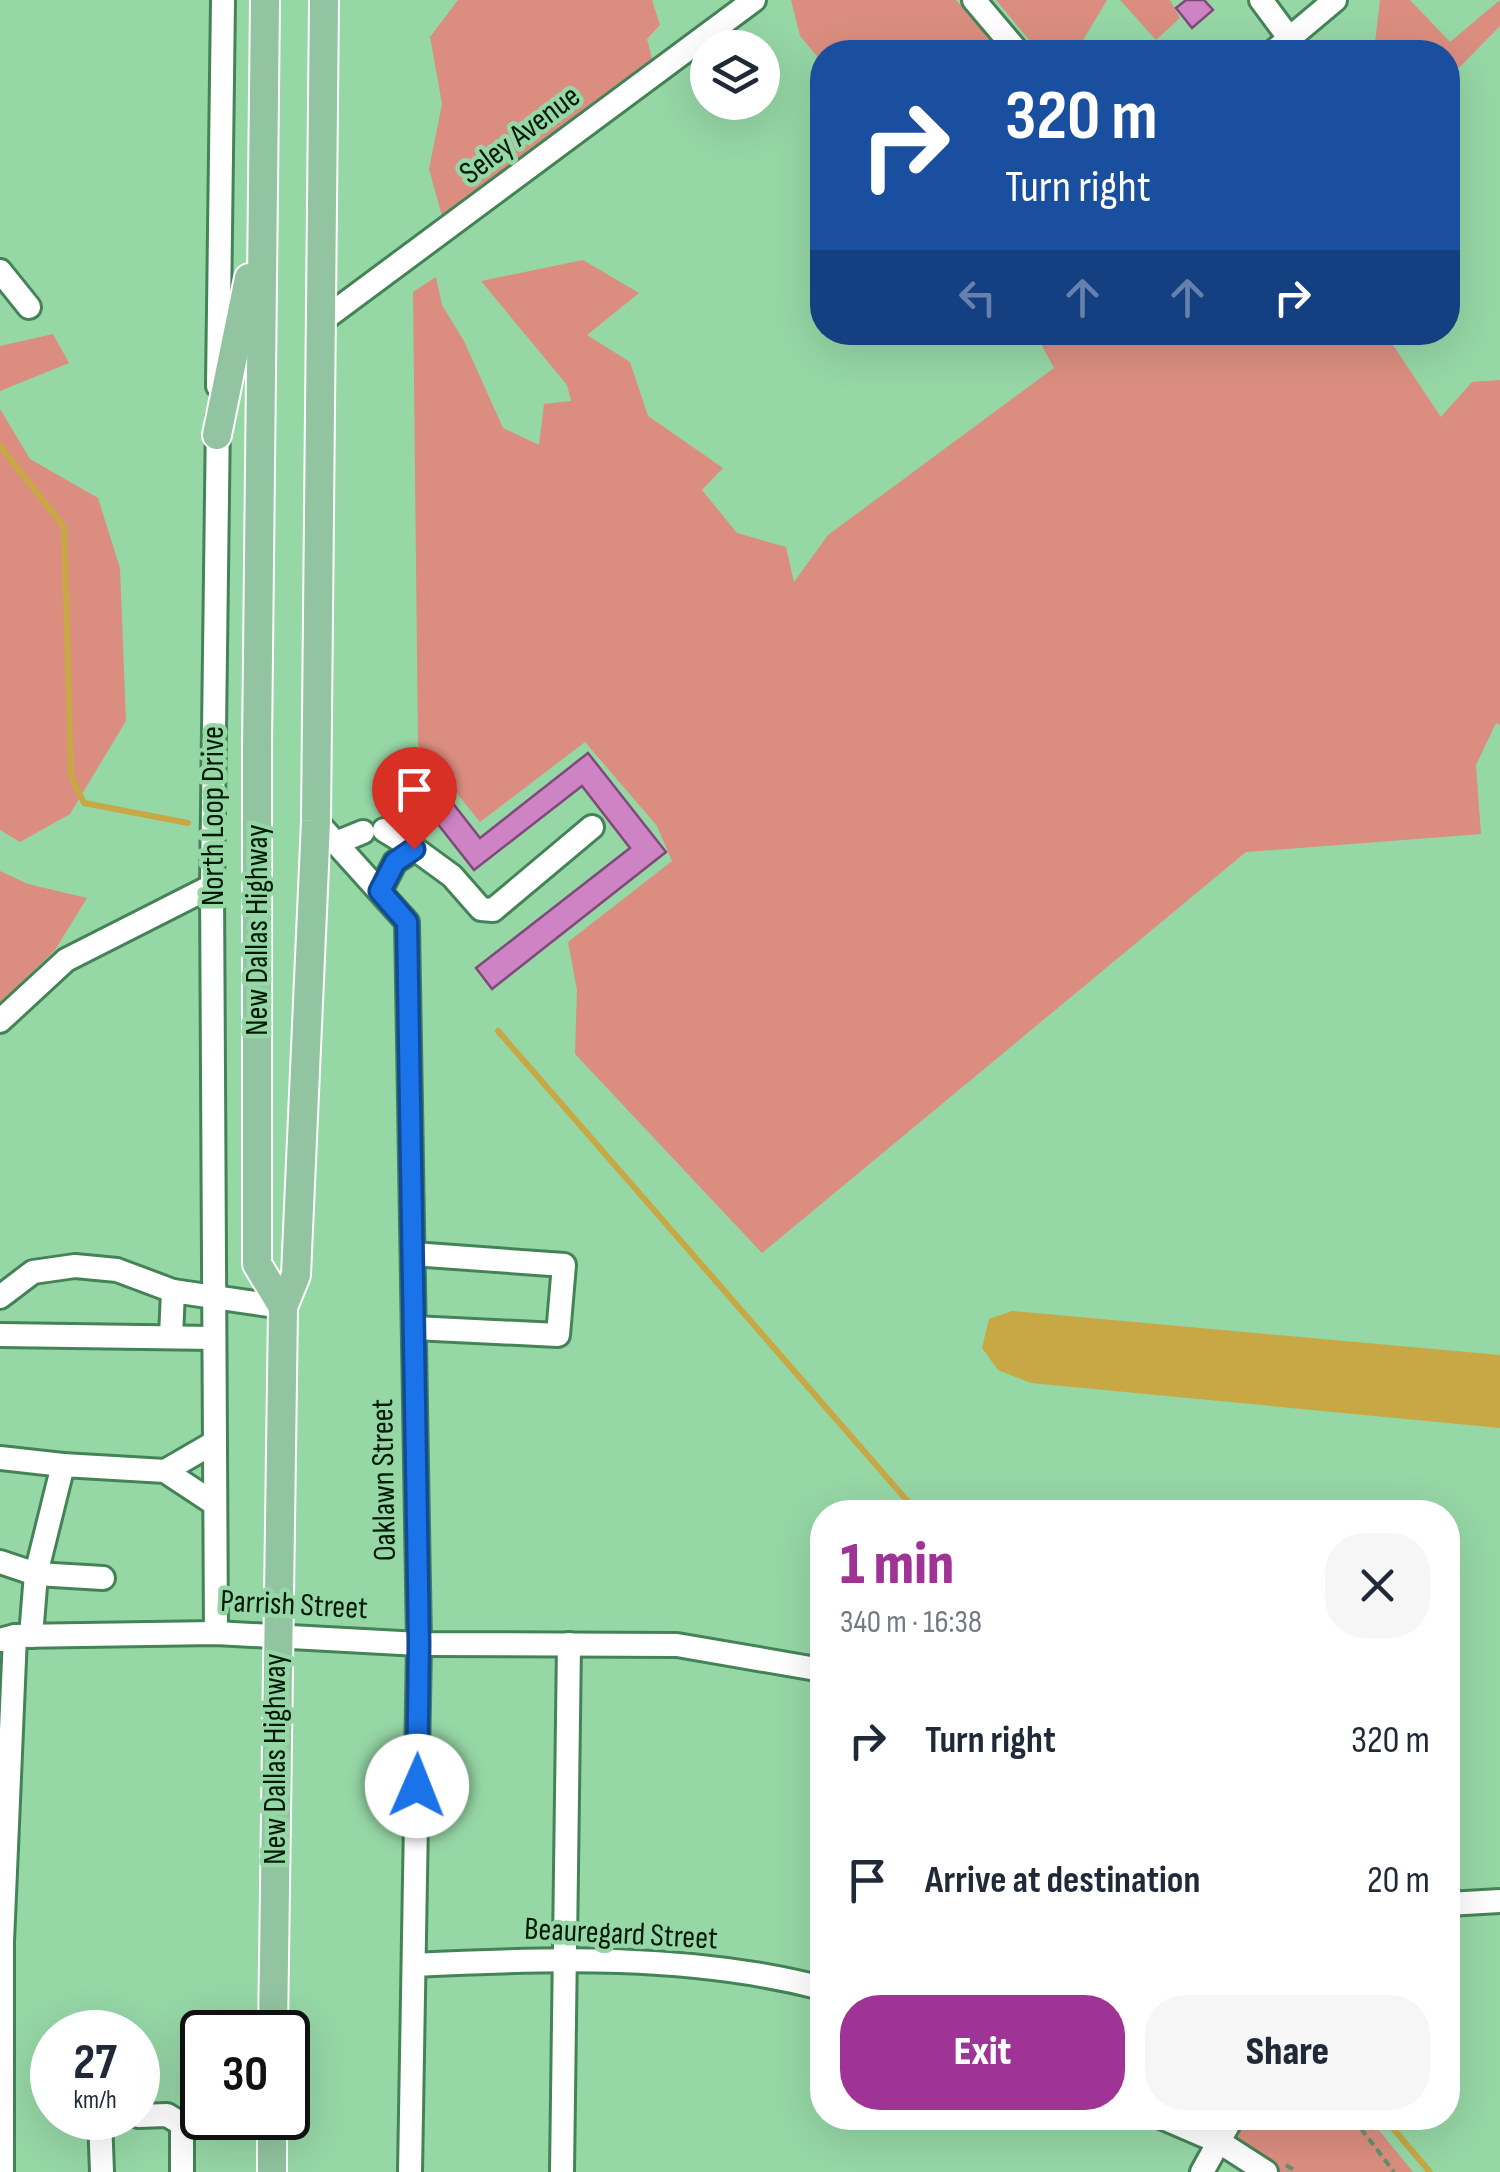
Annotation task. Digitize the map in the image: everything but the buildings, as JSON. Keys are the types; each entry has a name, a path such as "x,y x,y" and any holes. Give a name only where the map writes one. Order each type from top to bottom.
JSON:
{"main road":[{"path":"218,435 262,213 265,0"},
{"path":"316,822 324,0"},
{"name":"New Dallas Highway","path":"262,213 256,748 257,1264 283,1306"},
{"name":"New Dallas Highway","path":"273,2010 283,1306 296,1275 316,822"},
{"path":"272,2140 272,2172"}],"street":[{"name":"North Loop Drive","path":"216,1633 212,886 222,0"},
{"name":"Seley Avenue","path":"323,320 754,0"},
{"path":"974,0 1008,40"},
{"path":"1260,0 1279,40"},
{"path":"1289,40 1335,0"},
{"path":"0,270 30,307"},
{"path":"214,751 256,748"},
{"name":"Oaklawn Street","path":"316,822 407,922 419,1644 410,2172"},
{"path":"336,843 374,831 414,849 452,876 481,909 493,910 592,826"},
{"path":"380,891 395,862 414,849"},
{"path":"0,1021 66,960 212,886"},
{"path":"412,1254 564,1265 558,1335 414,1328"},
{"path":"0,1297 33,1272 75,1266 117,1270 173,1291 283,1306"},
{"path":"170,1338 173,1291"},
{"path":"0,1335 214,1338"},
{"path":"165,1472 215,1442"},
{"path":"0,1458 165,1472 215,1504"},
{"path":"2,2172 1,1941 15,1637 36,1574 62,1465"},
{"path":"0,1562 36,1574 103,1578"},
{"name":"Parrish Street","path":"15,1637 216,1633 419,1644 677,1645 810,1668"},
{"path":"562,2172 568,1644"},
{"path":"1460,1903 1500,1901"},
{"name":"Beauregard Street","path":"414,1965 565,1957 773,1976 810,1985"},
{"path":"160,2115 168,2115 182,2124 182,2172"},
{"path":"1190,2130 1220,2143 1266,2172"},
{"path":"1202,2172 1226,2130"},
{"path":"101,2140 102,2172"}],"path":[{"path":"1362,2130 1394,2172"}],"shaded area":[{"path":"458,0 652,0 660,25 647,39 653,62 442,216 429,169 442,104 430,37"},
{"path":"791,0 956,0 992,40 810,40 810,48 800,36"},
{"path":"996,0 1107,0 1083,40 1029,40"},
{"path":"1120,0 1170,0 1180,18 1156,40"},
{"path":"1380,0 1410,0 1448,40 1375,40"},
{"path":"1500,0 1500,26 1460,67 1460,40 1452,40"},
{"path":"583,260 639,293 587,335 630,362 648,416 723,468 702,490 737,533 786,547 794,582 828,535 1054,368 1042,345 1393,345 1441,417 1472,382 1500,380 1500,725 1496,723 1476,765 1481,834 1246,852 762,1253 575,1054 577,990 568,942 672,861 657,826 585,742 480,822 418,745 413,292 436,277 442,305 464,341 503,428 539,445 544,404 571,401 567,385 481,281"},
{"path":"53,334 69,363 0,391 0,346"},
{"path":"0,409 30,459 98,498 120,568 126,721 70,814 20,842 0,830"},
{"path":"0,871 28,884 87,898 55,950 0,1003"},
{"path":"1012,1311 1500,1355 1500,1428 1031,1383 998,1370 982,1348 989,1319"},
{"path":"1238,2130 1379,2130 1413,2172 1278,2172 1231,2143"}],"waterway":[{"path":"0,446 64,527 71,776 84,803 188,823"},
{"path":"498,1031 907,1500"},
{"path":"1394,2130 1430,2172"}],"route":[{"path":"414,849 395,862 380,891 407,922 419,1644 417,1786"}]}
